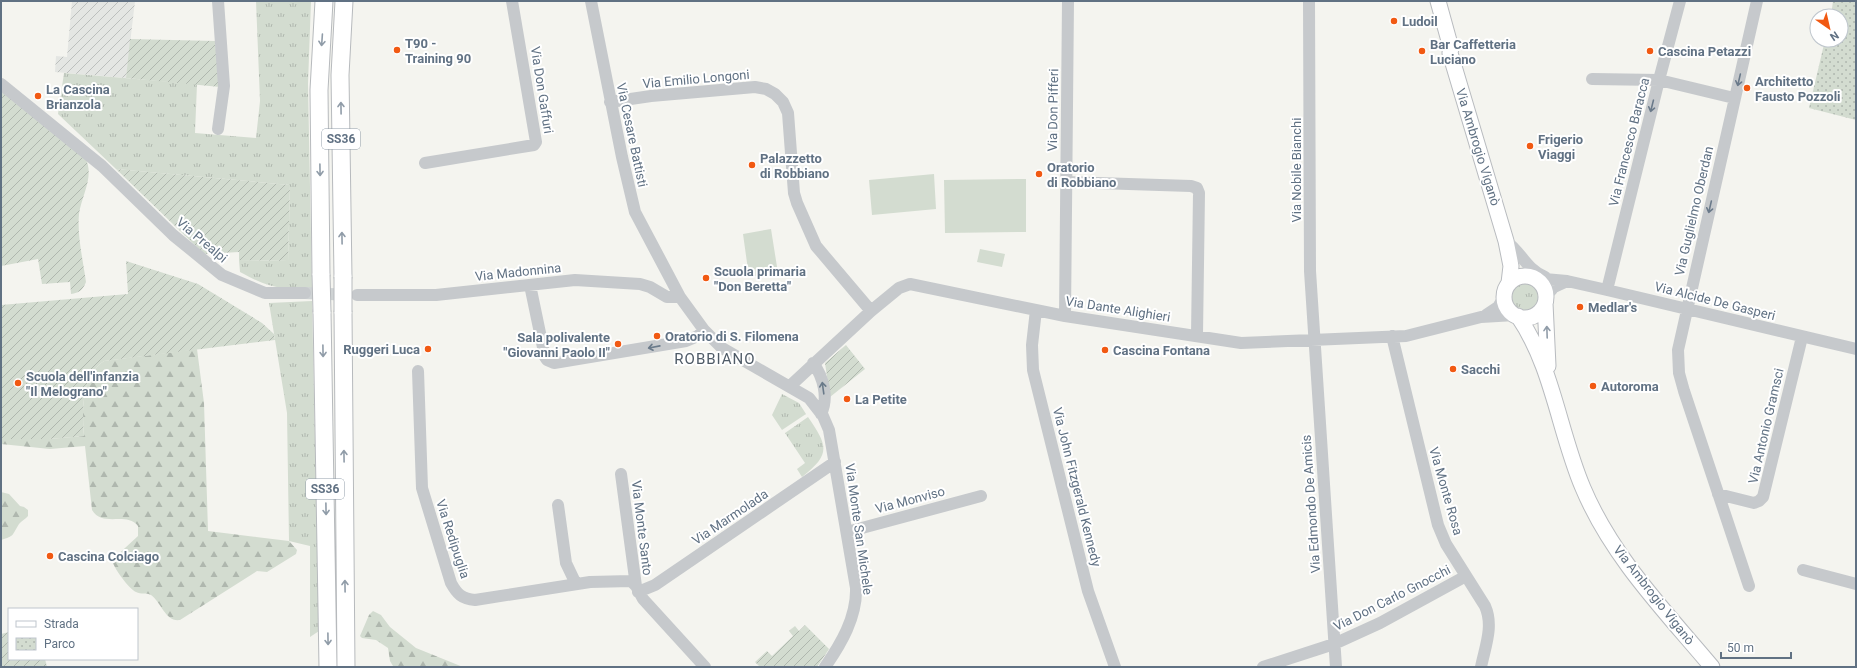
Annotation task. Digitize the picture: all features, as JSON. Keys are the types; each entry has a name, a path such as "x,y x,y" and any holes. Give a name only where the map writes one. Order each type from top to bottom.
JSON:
{"highway":[{"name":"SS36","path":"324,1 318,90 328,667"},
{"name":"SS36","path":"344,1 340,75 346,667"}],"main road":[{"name":"Via Ambrogio Viganò","path":"1431,1 1447,50 1450,47"},
{"name":"Via Ambrogio Viganò","path":"1438,1 1506,241 1511,266 1507,290"},
{"path":"1444,1 1451,32 1450,47"},
{"name":"Via Ambrogio Viganò","path":"1506,241 1517,265 1529,277"},
{"path":"1529,277 1542,285 1545,300 1542,309 1531,317 1516,316 1507,307 1507,290 1514,279 1529,277"},
{"name":"Via Ambrogio Viganò","path":"1545,300 1551,385"},
{"name":"Via Ambrogio Viganò","path":"1516,316 1534,343 1551,385 1566,441 1583,488 1604,530 1636,576 1712,667"}],"street":[{"path":"218,1 224,86 218,129"},
{"name":"Via Don Gaffuri","path":"424,162 534,145 536,142 512,1"},
{"name":"Via Cesare Battisti","path":"591,1 610,102 635,212 648,240 666,269 680,298 704,330"},
{"name":"Via Don Pifferi","path":"1065,316 1068,1"},
{"name":"Via Nobile Bianchi","path":"1309,1 1310,272 1314,339"},
{"name":"Via Francesco Baracca","path":"1607,290 1627,204 1659,80 1678,15 1680,1"},
{"name":"Via Guglielmo Oberdan","path":"1748,586 1679,373 1678,350 1757,1"},
{"path":"1592,79 1659,80 1734,98"},
{"name":"Via Prealpi","path":"1,84 102,166 173,235 222,275 265,293 305,293"},
{"name":"Via Emilio Longoni","path":"610,102 651,96 755,87 766,89 775,94 783,102 789,115 794,188 797,203 821,253 871,312"},
{"path":"1066,182 1191,186 1197,188 1199,192 1197,336"},
{"path":"1506,241 1514,247 1523,261 1533,270 1550,279"},
{"name":"Via Alcide De Gasperi","path":"1529,277 1567,281 1856,350"},
{"name":"Via Madonnina","path":"357,295 436,295 575,280 640,284 650,287 668,297 680,298"},
{"path":"1545,300 1554,287 1567,281"},
{"name":"Via Dante Alighieri","path":"790,386 813,363 898,288 906,284 914,284 1065,316 1241,343 1417,334 1481,317 1516,316"},
{"path":"530,286 547,360 554,363 671,344 698,336 704,330"},
{"name":"Via Dante Alighieri","path":"1481,317 1494,310 1507,290"},
{"name":"Via John Fitzgerald Kennedy","path":"1036,310 1032,345 1033,370 1088,591 1114,667"},
{"name":"Via Monte San Michele","path":"704,330 712,340 733,356 790,386 809,398 821,414 829,430 856,588 856,600 851,618 835,652 825,667"},
{"name":"Via Monte Rosa","path":"1392,336 1438,525 1446,544 1485,606 1489,617 1489,631 1481,667"},
{"name":"Via Antonio Gramsci","path":"1718,494 1754,503 1763,497 1802,337"},
{"name":"Via Edmondo De Amicis","path":"1314,339 1336,667"},
{"path":"813,363 819,371 823,385 825,402 821,414"},
{"name":"Via Redipuglia","path":"418,372 422,488 456,591 463,598 474,600 576,584 626,580 631,581 637,589"},
{"name":"Via Marmolada","path":"637,589 655,585 835,462"},
{"name":"Via Monte Santo","path":"621,474 637,589"},
{"name":"Via Monviso","path":"846,532 981,496"},
{"path":"558,506 566,563 576,584"},
{"path":"1803,570 1856,584"},
{"name":"Via Don Carlo Gnocchi","path":"1263,667 1334,644 1380,623 1466,576"},
{"path":"637,589 705,667"}],"shaded area":[{"path":"72,1 135,1 126,78 55,72 56,56 67,57"}],"green space":[{"path":"256,1 311,1 308,84 312,289 282,288 259,281 240,272 239,260 288,261 290,185 116,169 58,114 64,73 197,84 195,133 256,138 260,101"},
{"path":"1833,1 1856,1 1856,120 1809,108 1823,48 1849,48 1849,8 1832,8"},
{"path":"130,39 215,41 220,87 126,78"},
{"path":"1,91 85,157 88,164 89,171 87,185 79,214 80,239 86,282 84,287 76,293 71,294 70,282 42,284 38,259 1,266"},
{"path":"116,169 290,185 288,261 239,260 239,252 204,254"},
{"path":"934,174 936,209 872,215 869,180"},
{"path":"1026,179 1026,232 945,233 944,180"},
{"path":"771,229 778,273 749,277 743,234"},
{"path":"980,249 1005,254 1002,267 977,262"},
{"path":"126,261 198,284 262,323 274,334 275,340 104,361 96,368 87,385 83,406 84,436 49,439 1,439 1,305 128,294"},
{"path":"1525,282 1536,286 1540,297 1536,308 1525,312 1514,308 1510,297 1514,286"},
{"path":"312,301 319,631 310,637 310,546 289,541 287,413 269,303"},
{"path":"846,345 865,369 830,397 825,363"},
{"path":"197,349 204,403 208,531 289,541 297,550 296,554 267,572 257,571 180,620 175,620 167,615 155,598 151,595 138,593 133,590 115,568 112,560 138,536 138,526 127,520 102,518 92,510 85,446 50,449 1,444 1,439 49,439 84,436 83,406 87,385 96,368 104,361"},
{"path":"782,394 799,403 806,414 782,430 772,415"},
{"path":"808,417 820,435 823,443 823,449 822,456 818,462 802,477 797,469 805,463 785,433"},
{"path":"1,492 9,494 20,506 28,510 28,516 20,523 11,536 1,540"},
{"path":"373,611 381,615 390,627 416,648 463,667 393,666 390,661 388,648 376,640 362,638 360,636 369,615"},
{"path":"805,625 829,649 817,667 758,667 759,666 755,662 767,651 772,656 793,636 789,631 795,626 799,631"},
{"path":"8,632 8,660 45,660 47,667 1,667 1,634"}],"tunnel":[{"path":"305,293 349,295"}],"place":[{"name":"Ludoil","path":"1394,21"},
{"name":"T90 - Training 90","path":"397,50"},
{"name":"Bar Caffetteria Luciano","path":"1422,51"},
{"name":"Cascina Petazzi","path":"1650,51"},
{"name":"Architetto Fausto Pozzoli","path":"1747,88"},
{"name":"La Cascina Brianzola","path":"38,96"},
{"name":"Frigerio Viaggi","path":"1530,146"},
{"name":"Palazzetto di Robbiano","path":"752,165"},
{"name":"Oratorio di Robbiano","path":"1039,174"},
{"name":"Scuola primaria \"Don Beretta\"","path":"706,278"},
{"name":"Medlar's","path":"1580,307"},
{"name":"Oratorio di S. Filomena","path":"657,336"},
{"name":"Sala polivalente \"Giovanni Paolo II\"","path":"618,344"},
{"name":"Ruggeri Luca","path":"428,349"},
{"name":"Cascina Fontana","path":"1105,350"},
{"name":"Sacchi","path":"1453,369"},
{"name":"Scuola dell'infanzia \"Il Melograno\"","path":"18,383"},
{"name":"Autoroma","path":"1593,386"},
{"name":"La Petite","path":"847,399"},
{"name":"Cascina Colciago","path":"50,556"}],"district":[{"name":"ROBBIANO","path":"715,359"}]}
